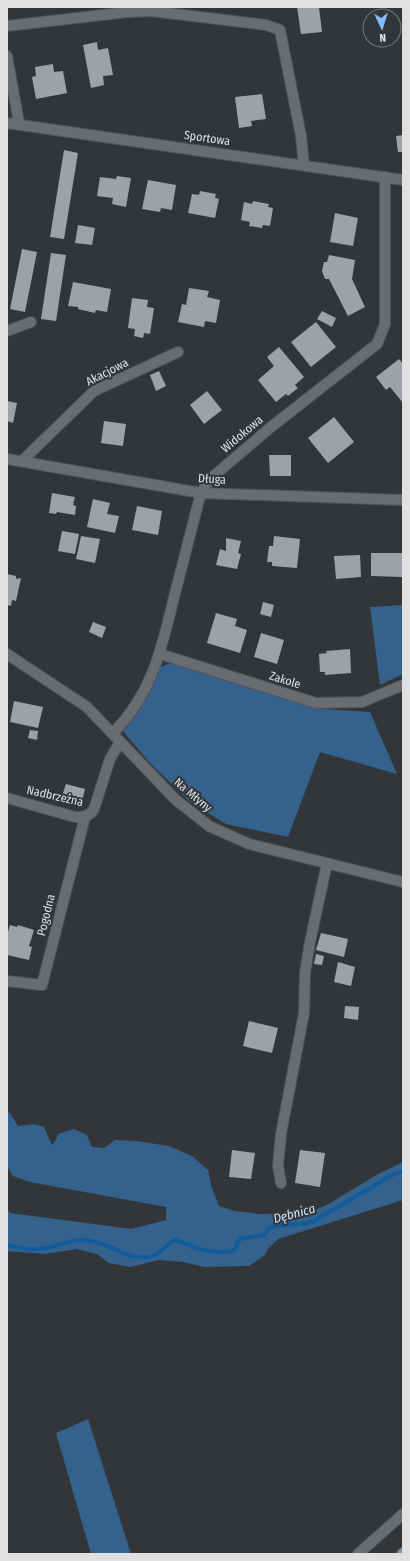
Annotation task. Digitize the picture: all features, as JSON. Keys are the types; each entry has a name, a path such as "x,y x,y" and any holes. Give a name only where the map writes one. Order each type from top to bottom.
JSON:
{"street":[{"path":"7,26 128,12 151,12 266,25 280,30 301,136 304,165"},
{"path":"7,56 19,124"},
{"name":"Sportowa","path":"7,122 403,180"},
{"name":"Widokowa","path":"113,733 128,719 144,692 160,654 201,493 210,479 271,427 377,344 385,324 385,177"},
{"path":"7,331 31,322"},
{"name":"Akacjowa","path":"22,461 94,391 178,352"},
{"name":"Długa","path":"7,459 201,493 403,500"},
{"name":"Na Młyny","path":"7,654 87,707 176,800 209,826 249,844 284,854 403,882"},
{"name":"Zakole","path":"160,654 316,703 362,702 402,685"},
{"name":"Nadbrzeżna","path":"7,798 75,817 85,818 91,814 94,809 110,759 120,742"},
{"name":"Pogodna","path":"7,981 42,985 85,818"},
{"path":"281,1183 278,1166 281,1134 304,1013 305,973 310,942 327,863"},
{"path":"358,1554 403,1514"}],"shaded area":[{"path":"403,605 403,674 380,685 370,607"},
{"path":"173,662 325,709 370,712 397,774 320,752 288,837 226,824 190,802 149,762 122,730 142,703 158,668"},
{"path":"7,1112 10,1113 18,1126 34,1124 44,1127 52,1145 58,1134 74,1129 87,1135 92,1147 104,1148 115,1140 136,1141 169,1146 192,1156 208,1170 212,1188 219,1206 234,1211 260,1214 307,1213 327,1205 378,1174 403,1162 403,1200 278,1239 268,1249 265,1255 249,1266 204,1267 183,1262 159,1260 130,1267 109,1263 97,1254 77,1249 45,1254 7,1251 7,1209 10,1213 131,1229 166,1220 166,1207 30,1182 13,1176 8,1168 7,1170"},
{"path":"88,1419 131,1554 91,1554 56,1433"}],"building":[{"path":"297,7 319,7 322,32 301,34"},
{"path":"97,42 98,50 108,48 113,75 103,76 104,85 91,88 83,45"},
{"path":"53,64 54,72 63,71 67,93 36,99 32,77 36,76 35,67"},
{"path":"262,94 266,119 251,121 252,126 239,128 235,97"},
{"path":"403,135 403,152 398,152 396,136"},
{"path":"64,150 78,153 64,239 50,237"},
{"path":"117,176 131,178 126,207 112,204 113,198 97,196 100,177 116,179"},
{"path":"148,180 176,185 172,210 161,208 160,212 142,209"},
{"path":"200,191 216,194 215,198 219,199 215,218 188,213 192,194 199,195"},
{"path":"253,201 269,204 268,207 273,208 270,226 263,225 262,228 249,226 250,222 241,220 244,202 252,204"},
{"path":"335,213 358,218 353,246 330,242"},
{"path":"78,225 95,228 92,245 75,243"},
{"path":"22,249 37,252 25,312 10,309"},
{"path":"51,253 66,255 56,321 41,319"},
{"path":"329,255 355,260 352,279 365,307 348,316 329,279 325,279 322,271 324,262 327,262"},
{"path":"73,282 111,289 107,312 96,310 95,313 78,309 78,307 68,306"},
{"path":"189,288 209,291 207,297 220,300 216,323 205,321 204,327 178,322 182,304 186,305"},
{"path":"132,298 148,300 147,307 154,308 150,334 144,333 143,338 134,336 135,329 128,328"},
{"path":"322,311 336,318 332,327 317,319"},
{"path":"316,322 336,347 311,367 291,342"},
{"path":"279,347 304,377 295,385 298,388 288,396 286,394 276,402 258,380 274,366 267,357"},
{"path":"399,359 403,364 403,403 390,387 386,390 376,377"},
{"path":"159,371 166,386 156,391 150,375"},
{"path":"207,391 222,410 204,424 190,405"},
{"path":"7,401 17,403 13,423 7,421"},
{"path":"334,417 354,442 328,463 308,438"},
{"path":"104,421 126,424 123,446 101,443"},
{"path":"269,455 291,455 291,476 270,476"},
{"path":"52,493 75,497 73,505 76,506 75,515 57,512 56,514 49,513"},
{"path":"93,499 110,503 107,514 119,516 115,533 87,527"},
{"path":"137,506 162,511 158,535 132,530"},
{"path":"62,531 79,534 75,554 58,551"},
{"path":"81,536 100,539 95,563 76,559"},
{"path":"274,536 300,539 297,568 272,566 272,562 267,562 269,546 273,546"},
{"path":"226,538 241,541 238,553 241,554 237,569 216,565 220,549 226,551"},
{"path":"371,553 403,553 403,577 371,576"},
{"path":"360,555 361,577 336,579 334,556"},
{"path":"7,574 16,576 16,579 21,578 16,601 12,600 11,606 7,605"},
{"path":"263,602 274,605 271,617 260,614"},
{"path":"216,613 237,619 235,626 247,630 240,653 207,643"},
{"path":"93,622 106,627 102,638 89,632"},
{"path":"261,633 284,640 277,664 254,657"},
{"path":"350,649 351,673 325,675 325,672 320,672 319,654 327,653 326,651"},
{"path":"14,701 43,707 38,728 10,722"},
{"path":"30,730 38,731 37,740 28,738"},
{"path":"66,784 85,789 81,805 61,799"},
{"path":"10,925 17,927 18,925 34,930 29,946 32,947 29,960 7,955 7,935"},
{"path":"321,933 348,939 344,957 316,950"},
{"path":"316,954 324,956 322,965 314,964"},
{"path":"338,962 355,967 351,986 334,982"},
{"path":"345,1006 359,1007 358,1020 344,1018"},
{"path":"249,1021 278,1028 272,1053 243,1046"},
{"path":"232,1150 255,1153 251,1179 229,1177"},
{"path":"300,1150 325,1153 320,1187 295,1183"}],"waterway":[{"name":"Dębnica","path":"7,1245 40,1249 72,1241 85,1240 93,1241 132,1256 149,1257 159,1252 174,1240 205,1250 216,1252 231,1251 235,1249 240,1239 264,1235 270,1228 275,1226 304,1224 314,1221 387,1178 403,1171"}]}
